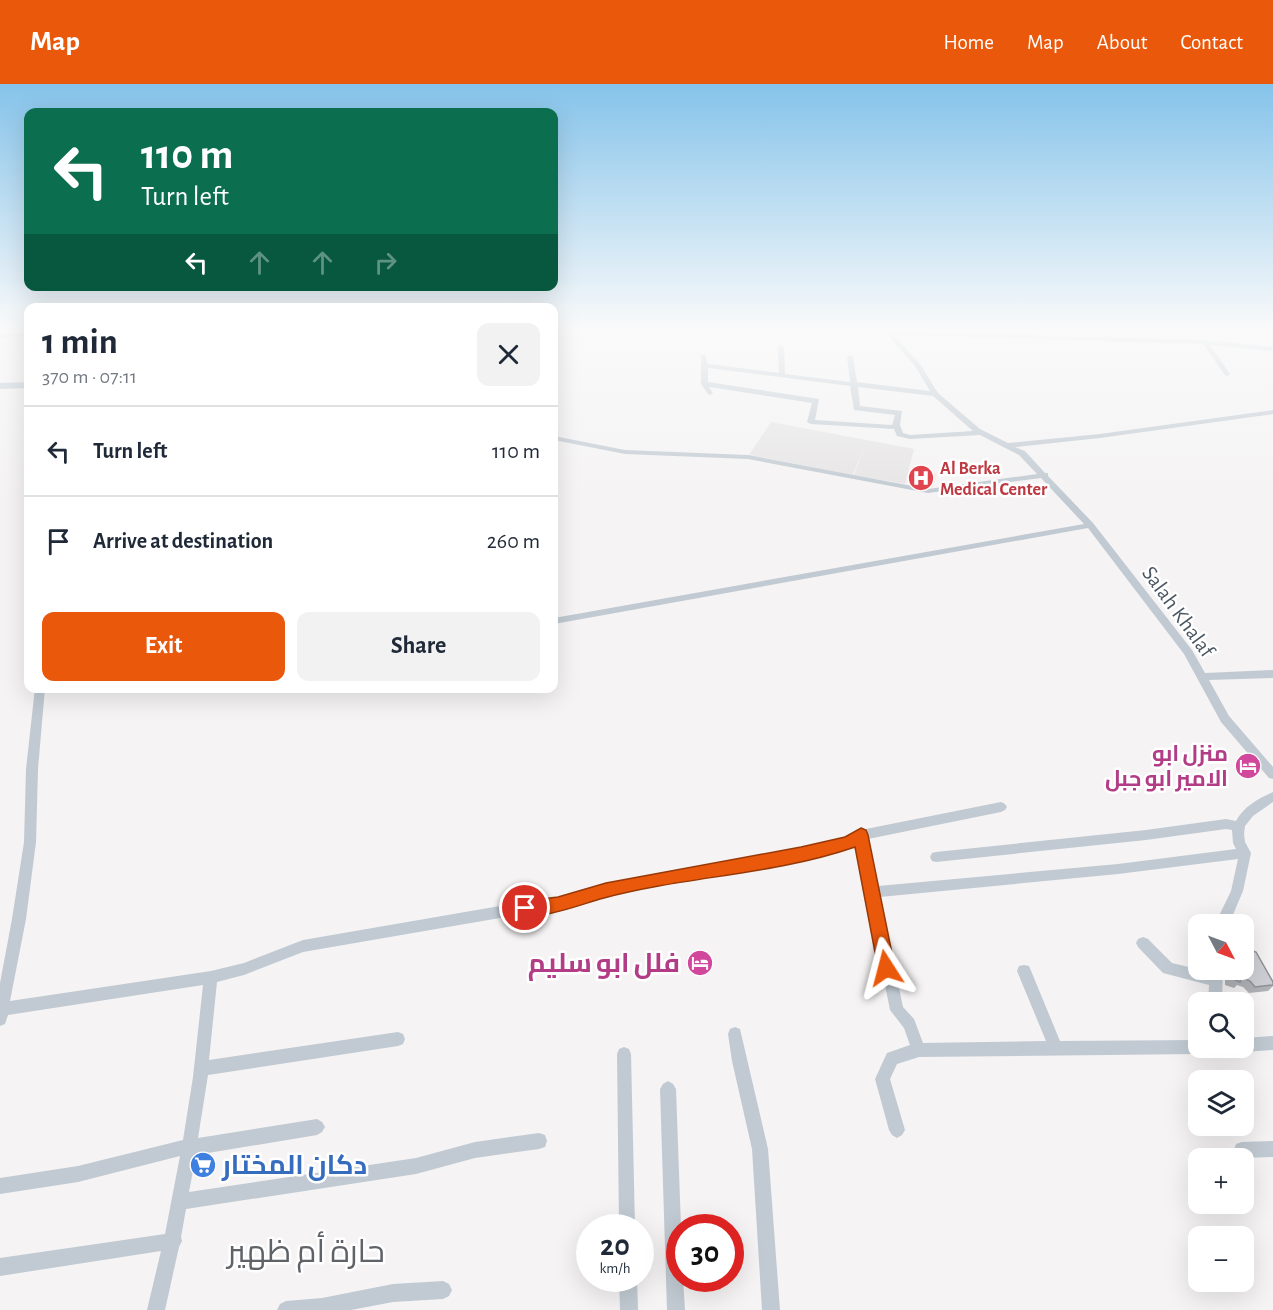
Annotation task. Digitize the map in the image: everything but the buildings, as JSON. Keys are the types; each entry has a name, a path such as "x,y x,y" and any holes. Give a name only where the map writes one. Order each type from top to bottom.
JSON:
{"main road":[{"path":"0,386 22,385"}],"street":[{"path":"705,385 710,393"},
{"path":"712,385 816,401 811,422 897,427"},
{"path":"854,385 857,408 899,413 897,427 900,434 910,437 982,433"},
{"path":"856,385 935,394"},
{"name":"Salah Khalaf","path":"930,385 935,394 959,417 982,433 1022,453 1090,525 1188,652 1225,719 1273,775"},
{"path":"1008,445 1112,435 1273,412"},
{"path":"558,439 625,452 748,457 928,491 1045,475"},
{"path":"558,620 1090,525"},
{"path":"1203,677 1273,674"},
{"path":"40,693 32,769 30,842 2,1014 211,977 243,969 303,946 558,904 606,890 801,854 850,843 861,835 1001,807"},
{"path":"1227,914 1237,891 1245,853 1237,842 1238,826 1252,807 1273,797"},
{"path":"936,857 1146,835 1226,824 1238,826"},
{"path":"861,835 897,1010 909,1024 919,1050"},
{"path":"871,892 1118,869 1245,853"},
{"path":"1143,943 1168,968 1188,971"},
{"path":"1024,971 1056,1049"},
{"path":"156,1310 174,1240 200,1069 211,977"},
{"path":"735,1034 739,1061 760,1149 771,1310"},
{"path":"200,1069 398,1039"},
{"path":"1254,1044 1273,1043"},
{"path":"897,1130 882,1078 892,1058 919,1050 1188,1047"},
{"path":"624,1054 627,1214"},
{"path":"668,1089 676,1310"},
{"path":"0,1186 78,1174 188,1147 317,1127"},
{"path":"180,1202 416,1166 475,1150 539,1142"},
{"path":"1254,1150 1273,1149"},
{"path":"0,1267 174,1240"},
{"path":"286,1310 322,1307 393,1293 443,1290"},
{"path":"628,1292 629,1310"}],"shaded area":[{"path":"771,422 914,449 905,484 854,475 866,443 853,475 749,455"},
{"name":"Al Berka Medical Center","path":"910,468 937,473 933,488 906,482"}],"place":[{"name":"Al Berka Medical Center","path":"921,478"},
{"name":"منزل ابو الامير ابو جبل","path":"1248,766"},
{"name":"فلل ابو سليم","path":"700,963"},
{"name":"دكان المختار","path":"203,1165"}],"district":[{"name":"حارة أم ظهير","path":"306,1251"}],"route":[{"path":"525,908 558,904 606,890 801,854 850,843 861,835 871,892 884,945 886,968"}]}
